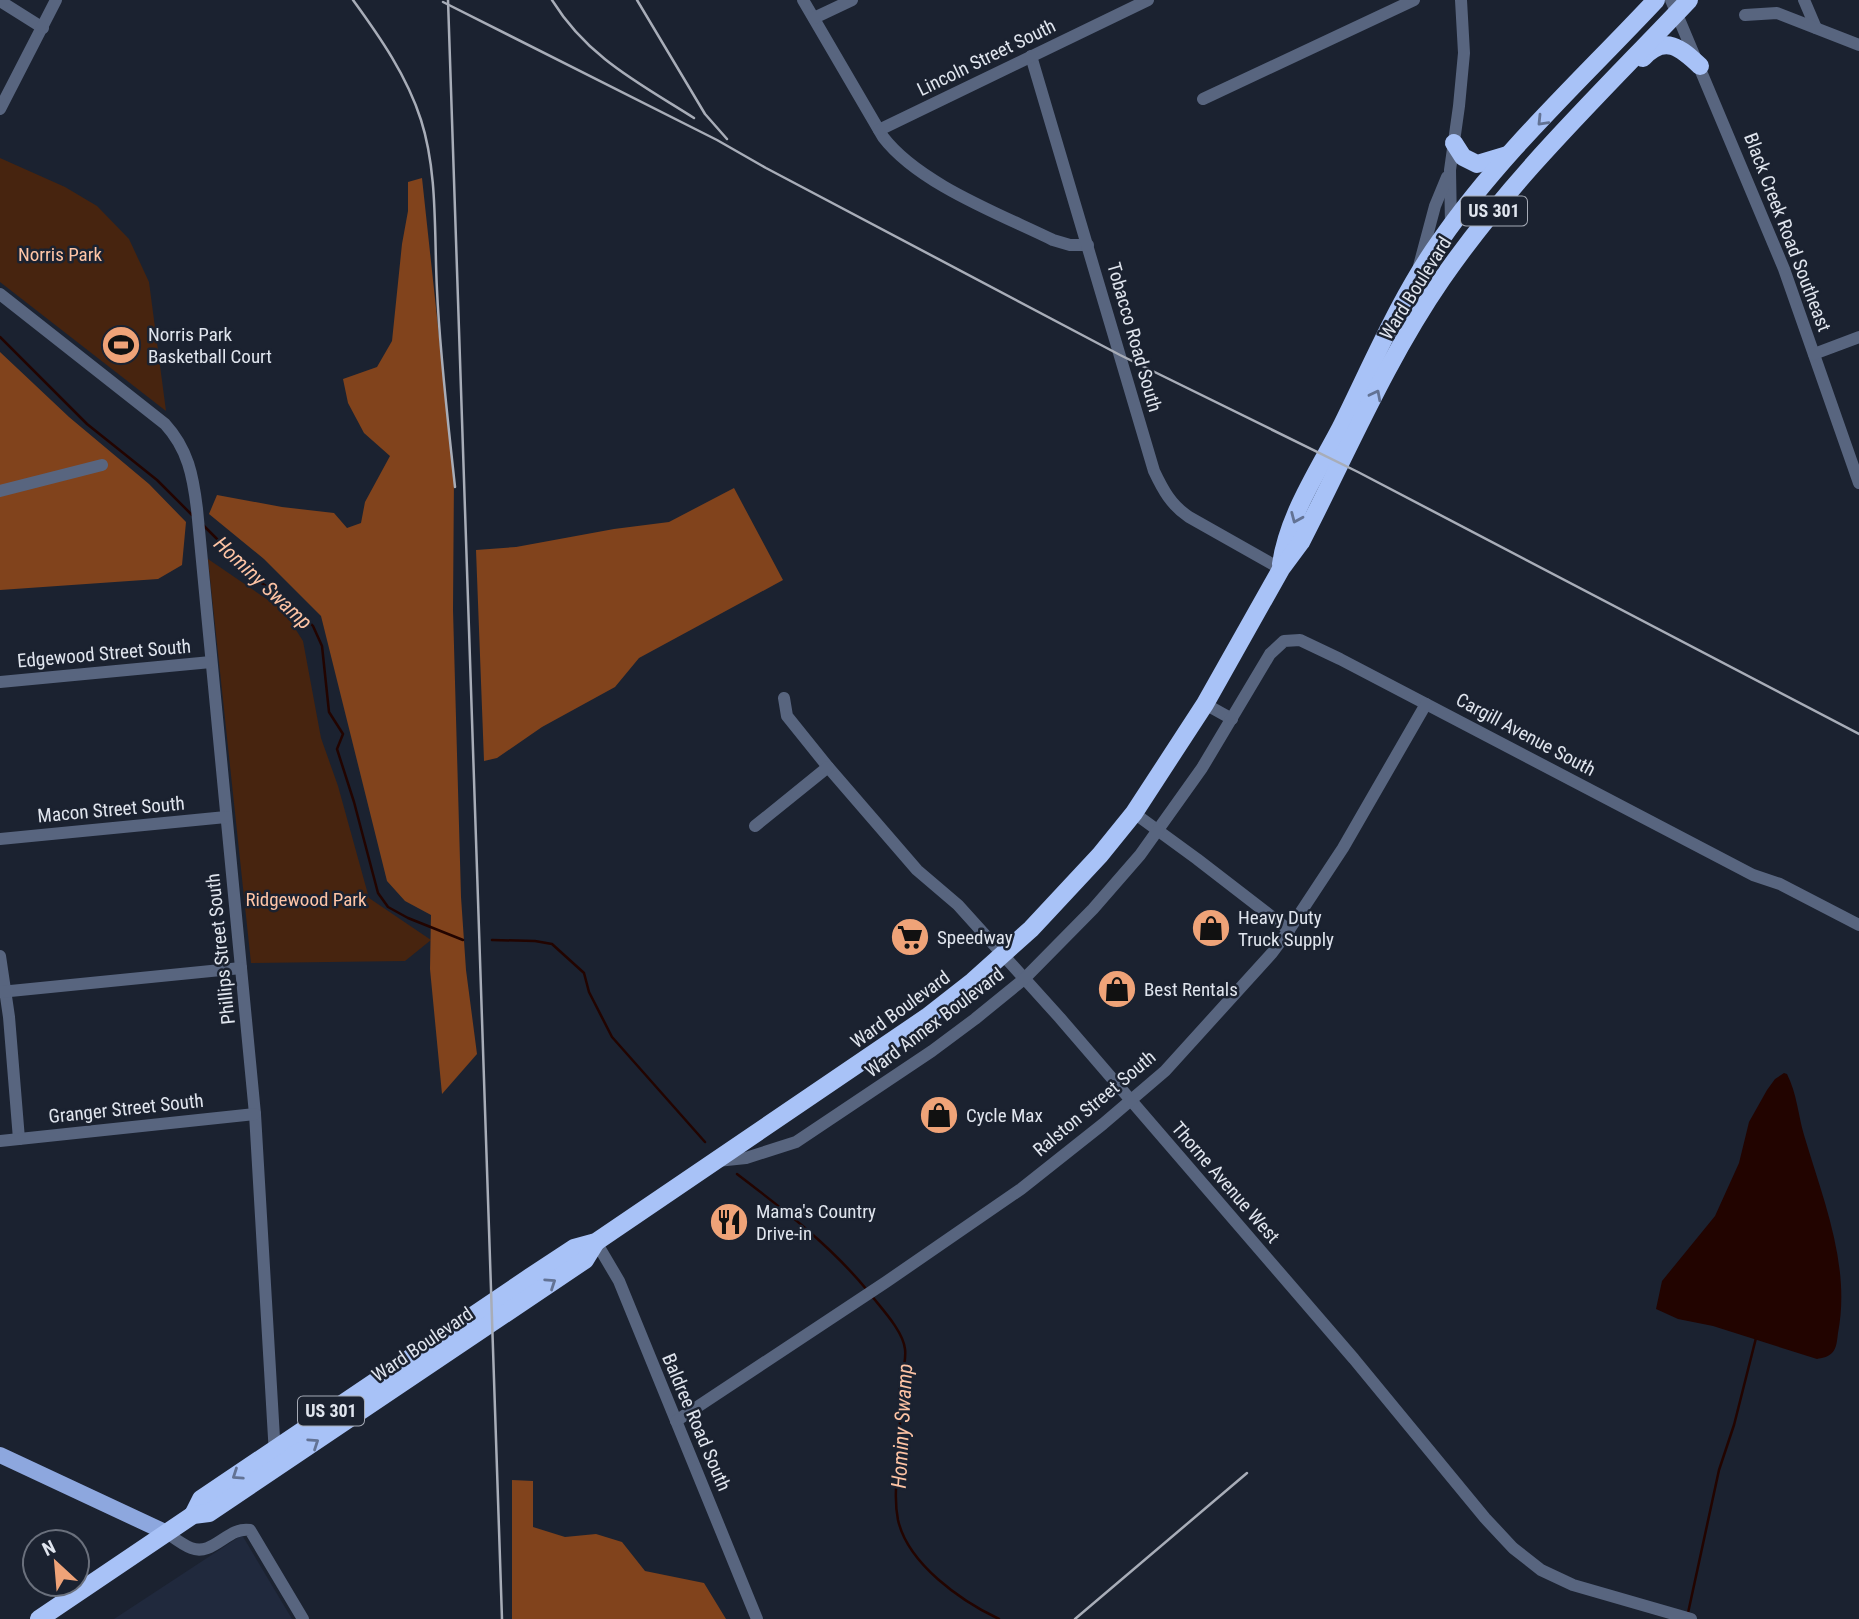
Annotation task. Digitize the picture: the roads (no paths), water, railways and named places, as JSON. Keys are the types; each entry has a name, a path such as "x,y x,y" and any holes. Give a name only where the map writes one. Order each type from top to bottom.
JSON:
{"highway":[{"name":"Ward Boulevard","path":"1280,569 1284,545 1302,503 1416,278 1451,225 1490,175 1656,0"},
{"path":"1526,173 1566,114 1677,3"},
{"name":"Ward Boulevard","path":"193,1515 201,1499 563,1255 575,1248 596,1242 927,1017 1003,955 1074,884 1134,813 1205,704 1280,569 1301,542 1406,338 1449,269 1507,194 1620,72 1677,3"},
{"path":"1620,72 1634,68 1650,50 1665,45 1681,49 1700,66"},
{"path":"1454,143 1463,157 1477,164 1511,154"},
{"path":"1449,269 1451,225"},
{"name":"Ward Boulevard","path":"39,1619 193,1515 209,1513 585,1260 596,1242"}],"main road":[{"path":"0,1455 167,1533"}],"street":[{"path":"0,109 56,0"},
{"path":"803,0 879,130 895,152 932,180 1053,240 1070,245 1088,245"},
{"path":"814,18 852,0"},
{"name":"Lincoln Street South","path":"879,130 1148,0"},
{"path":"1203,99 1414,0"},
{"path":"1451,225 1450,170 1464,52 1461,0"},
{"path":"1804,0 1816,28"},
{"path":"0,1 43,28"},
{"name":"Black Creek Road Southeast","path":"1677,3 1700,66 1784,269 1859,482"},
{"path":"1745,15 1777,13 1859,45"},
{"name":"Tobacco Road South","path":"1031,56 1154,471 1163,491 1177,509 1280,569"},
{"path":"1416,278 1435,206 1450,170"},
{"name":"Phillips Street South","path":"0,294 172,431 190,465 256,1114 276,1468"},
{"path":"1814,355 1859,337"},
{"path":"0,491 102,465"},
{"name":"Cargill Avenue South","path":"1232,719 1270,654 1284,641 1304,641 1753,875 1780,884 1859,925"},
{"name":"Edgewood Street South","path":"0,682 211,662"},
{"name":"Thorne Avenue West","path":"783,698 787,716 828,767 918,870 958,905 1003,955 1345,1348 1513,1548 1541,1570 1564,1581 1691,1619"},
{"path":"1205,704 1232,719"},
{"name":"Ralston Street South","path":"676,1421 1021,1189 1165,1071 1272,953 1289,930 1343,848 1426,704"},
{"name":"Ward Annex Boulevard","path":"717,1161 746,1158 779,1149 814,1132 932,1051 1024,979 1093,909 1158,831 1232,719"},
{"path":"755,827 828,767"},
{"path":"1134,813 1289,930"},
{"name":"Macon Street South","path":"0,839 226,817"},
{"path":"0,956 19,1139"},
{"path":"3,992 241,968"},
{"name":"Granger Street South","path":"0,1140 256,1114"},
{"name":"Baldree Road South","path":"596,1242 619,1281 757,1619"},
{"path":"167,1533 197,1549 212,1546 235,1531 250,1531 303,1619"}],"waterway":[{"name":"Hominy Swamp","path":"0,337 87,424 157,480 192,515"},
{"name":"Hominy Swamp","path":"202,524 260,582 289,601 313,626 322,646 329,712 343,734 337,749 378,893 388,907 463,940"},
{"name":"Hominy Swamp","path":"492,940 552,944 584,973 589,992 612,1037 705,1142"},
{"name":"Hominy Swamp","path":"737,1174 822,1243 867,1290"},
{"name":"Hominy Swamp","path":"871,1295 896,1328 905,1349 899,1391 900,1439 896,1492 898,1520 904,1536 924,1566 938,1579 969,1602 999,1619"},
{"path":"1688,1613 1719,1470 1734,1425 1756,1338"}],"railway":[{"path":"353,0 400,72 415,104 426,140 433,183 440,339 455,487"},
{"path":"448,0 502,1619"},
{"path":"552,0 566,20 598,54 634,81 694,118"},
{"path":"637,0 705,114 727,139"},
{"path":"443,2 717,140 1120,355 1358,472 1859,734"},
{"path":"1075,1619 1247,1473"}],"place":[{"name":"Norris Park Basketball Court","path":"121,345"},
{"name":"Heavy Duty Truck Supply","path":"1211,928"},
{"name":"Speedway","path":"910,937"},
{"name":"Best Rentals","path":"1117,989"},
{"name":"Cycle Max","path":"939,1115"},
{"name":"Mama's Country Drive-in","path":"729,1222"}],"park label":[{"name":"Norris Park","path":"60,254"},
{"name":"Ridgewood Park","path":"306,899"}]}
